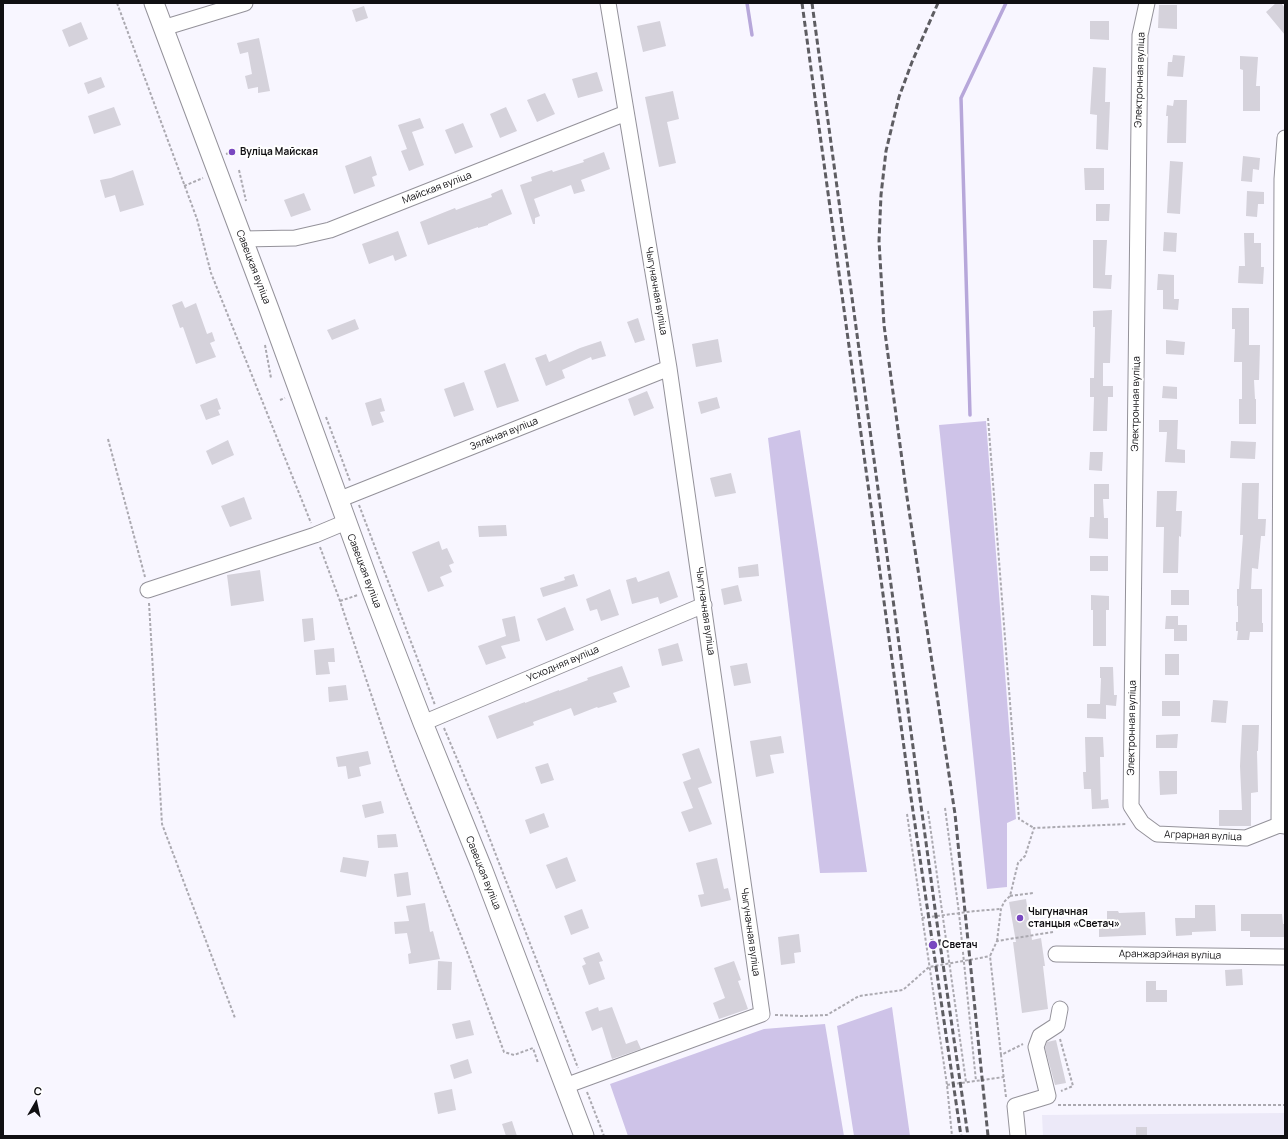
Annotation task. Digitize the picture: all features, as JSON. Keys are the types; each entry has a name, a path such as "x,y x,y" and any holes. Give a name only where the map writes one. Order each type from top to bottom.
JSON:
{"main road":[{"name":"Савецкая вуліца","path":"154,3 242,239 346,497 346,522 372,591 431,719 482,868 574,1083 584,1136"}],"street":[{"path":"163,28 245,3"},
{"name":"Чыгуначная вуліца","path":"608,3 669,368 762,1014"},
{"name":"Электронная вуліца","path":"1131,806 1140,36 1147,3"},
{"name":"Майская вуліца","path":"242,239 295,238 330,230 626,113"},
{"path":"1282,825 1285,138"},
{"name":"Зялёная вуліца","path":"346,497 669,368"},
{"path":"148,590 315,535 346,522"},
{"name":"Усходняя вуліца","path":"431,719 704,605"},
{"name":"Аграрная вуліца","path":"1131,806 1142,823 1157,834 1246,838 1282,825"},
{"name":"Аранжарэйная вуліца","path":"1056,954 1285,957"},
{"path":"1018,1136 1015,1106 1051,1100 1036,1047 1040,1036 1057,1025 1060,1009"},
{"path":"574,1083 762,1014"}],"path":[{"path":"239,170 246,203"},
{"path":"184,186 217,173"},
{"path":"263,340 271,378"},
{"path":"324,412 346,497 431,719 479,811 574,1083 604,1136"},
{"path":"988,418 1019,819 1034,828 1142,823"},
{"path":"108,439 148,590 162,824 235,1018"},
{"path":"340,601 372,591"},
{"path":"945,808 959,913 976,1081"},
{"path":"928,811 966,1082"},
{"path":"907,814 947,1085 952,1136"},
{"path":"947,1085 1004,1077 990,956 997,942 1001,909 1004,902 1010,896 1018,863 1025,856 1034,828"},
{"path":"1010,896 1033,894"},
{"path":"922,918 1001,909"},
{"path":"997,942 1053,932"},
{"path":"762,1014 803,1016 827,1015 859,996 903,990 929,966 990,956"},
{"path":"1051,1100 1073,1086 1057,1025"},
{"path":"1001,1055 1040,1036"},
{"path":"1051,1100 1285,1105"}],"shaded area":[{"path":"986,421 1016,819 1007,823 1007,887 987,889 939,425"},
{"path":"800,430 867,872 820,873 768,438"},
{"path":"892,1007 910,1136 854,1136 837,1026"},
{"path":"825,1024 844,1136 628,1136 610,1084 764,1029"},
{"path":"1285,1113 1285,1136 1043,1136 1042,1115"}],"building":[{"path":"1276,3 1281,3 1285,8 1285,35 1266,12"},
{"path":"1159,5 1177,5 1177,29 1158,28"},
{"path":"364,6 368,18 356,22 352,10"},
{"path":"660,21 666,46 643,52 637,26"},
{"path":"1090,21 1109,21 1109,40 1090,39"},
{"path":"81,22 88,39 69,47 62,30"},
{"path":"259,38 270,91 258,93 258,87 248,89 245,76 252,74 248,52 240,54 237,43"},
{"path":"1173,55 1185,56 1183,77 1167,76 1168,62 1172,62"},
{"path":"1240,56 1258,57 1256,86 1260,86 1260,111 1243,111 1243,70 1240,69"},
{"path":"1093,67 1106,68 1105,102 1110,102 1108,150 1096,149 1097,115 1090,114"},
{"path":"597,72 603,91 578,98 572,79"},
{"path":"101,77 105,87 88,94 84,83"},
{"path":"673,91 679,119 667,122 676,163 659,167 645,97"},
{"path":"545,93 555,114 537,122 527,100"},
{"path":"1174,100 1187,100 1186,143 1167,143 1167,105 1173,106"},
{"path":"114,107 121,125 94,134 88,116"},
{"path":"506,107 517,131 500,138 490,114"},
{"path":"420,118 424,128 412,132 424,165 409,171 401,151 407,149 398,125"},
{"path":"463,123 473,147 455,154 445,130"},
{"path":"604,152 610,169 581,180 585,191 574,194 571,185 534,199 540,216 535,218 535,224 533,224 520,185 532,181 531,177 584,162 583,160"},
{"path":"371,156 377,175 372,177 375,186 354,194 345,166"},
{"path":"1243,156 1260,158 1259,170 1253,169 1252,182 1241,181"},
{"path":"1170,161 1183,162 1180,214 1167,213"},
{"path":"1084,168 1104,168 1104,190 1085,190"},
{"path":"133,170 144,205 120,212 115,195 105,198 100,180 111,178"},
{"path":"502,189 512,214 488,225 478,227 428,245 420,222 455,208 456,210 492,197 491,194"},
{"path":"1247,191 1264,192 1264,204 1258,204 1257,217 1246,216"},
{"path":"304,193 311,210 291,217 284,200"},
{"path":"1096,204 1110,204 1109,221 1096,221"},
{"path":"398,231 407,256 395,261 393,255 369,264 362,244"},
{"path":"1164,232 1177,233 1176,252 1163,251"},
{"path":"1244,233 1254,233 1254,243 1261,243 1261,267 1264,267 1263,284 1238,283 1239,266 1245,266"},
{"path":"1093,240 1107,240 1105,275 1112,275 1111,289 1093,288"},
{"path":"1158,274 1174,275 1174,299 1179,299 1178,310 1163,309 1163,290 1157,290"},
{"path":"182,301 185,308 196,303 207,334 212,332 215,341 210,343 216,357 196,364 183,327 180,328 172,305"},
{"path":"1232,308 1249,308 1249,345 1260,345 1259,380 1254,380 1256,424 1239,424 1239,399 1242,399 1242,362 1234,362 1235,329 1232,329"},
{"path":"1112,310 1110,363 1103,363 1103,386 1113,386 1113,397 1108,397 1107,431 1093,431 1094,397 1090,397 1090,378 1094,378 1095,327 1093,327 1093,311"},
{"path":"638,318 645,340 635,343 627,322"},
{"path":"355,319 359,329 332,340 327,330"},
{"path":"718,339 722,362 696,367 692,344"},
{"path":"1166,340 1185,342 1184,355 1166,354"},
{"path":"601,341 606,356 592,360 591,357 562,370 565,378 546,386 535,358 546,354 549,362 580,348"},
{"path":"505,363 519,401 497,408 484,371"},
{"path":"464,382 474,410 454,417 444,389"},
{"path":"1163,386 1177,387 1177,399 1162,398"},
{"path":"647,391 654,408 634,416 628,399"},
{"path":"717,397 720,408 701,414 698,402"},
{"path":"217,398 221,409 218,410 220,415 206,420 200,405"},
{"path":"381,398 385,411 380,412 384,422 372,426 365,403"},
{"path":"1159,420 1178,420 1177,449 1185,450 1185,463 1165,462 1167,432 1159,432"},
{"path":"228,440 234,455 212,465 206,451"},
{"path":"1231,441 1256,442 1255,459 1230,458"},
{"path":"1090,452 1103,452 1102,471 1089,470"},
{"path":"731,473 736,493 715,497 710,478"},
{"path":"1242,483 1259,483 1258,519 1266,519 1265,536 1261,536 1258,569 1252,568 1251,589 1262,589 1263,632 1250,632 1249,640 1237,640 1238,631 1236,631 1236,622 1238,622 1237,589 1239,589 1243,535 1240,535"},
{"path":"1094,484 1109,484 1109,499 1103,499 1104,518 1108,518 1108,539 1089,538 1090,517 1094,517"},
{"path":"1157,491 1177,491 1176,511 1182,511 1181,537 1179,536 1178,573 1163,573 1164,527 1156,527"},
{"path":"244,497 252,519 230,527 221,506"},
{"path":"506,525 507,536 479,537 478,526"},
{"path":"439,541 442,550 447,548 454,563 449,565 452,572 440,577 444,586 428,592 412,552"},
{"path":"1090,556 1108,556 1108,571 1090,571"},
{"path":"758,564 759,576 739,578 738,567"},
{"path":"260,570 264,601 231,606 227,575"},
{"path":"669,571 678,597 660,604 658,597 632,604 626,580 636,577 638,582"},
{"path":"574,574 578,586 543,597 540,588 565,580 564,577"},
{"path":"738,585 742,601 724,605 721,589"},
{"path":"610,589 619,615 601,621 597,609 590,611 586,599"},
{"path":"1171,590 1189,590 1189,605 1171,605"},
{"path":"1091,595 1109,596 1109,610 1106,610 1106,646 1093,646 1093,610 1091,610"},
{"path":"565,607 574,630 546,641 537,619"},
{"path":"515,616 520,641 501,646 506,658 486,665 478,646 506,636 502,619"},
{"path":"1166,616 1178,616 1178,625 1187,625 1187,641 1174,641 1174,629 1165,629"},
{"path":"313,618 315,640 304,642 302,619"},
{"path":"678,643 683,661 662,666 658,649"},
{"path":"334,648 335,662 328,662 330,674 316,675 314,650"},
{"path":"1165,654 1179,654 1179,675 1165,675"},
{"path":"747,663 751,683 734,686 730,666"},
{"path":"622,666 630,687 613,693 617,702 598,708 597,707 574,716 571,708 533,722 534,725 497,739 488,716 559,691 588,680 587,678"},
{"path":"1100,667 1113,667 1114,695 1117,695 1116,706 1106,705 1106,719 1087,718 1087,704 1100,704"},
{"path":"346,685 348,700 329,702 328,687"},
{"path":"1213,700 1228,701 1226,723 1211,722"},
{"path":"1162,701 1180,701 1180,716 1162,716"},
{"path":"1242,725 1259,725 1257,751 1258,792 1251,793 1251,826 1219,826 1219,810 1242,810 1240,766"},
{"path":"1178,734 1177,748 1156,748 1156,735"},
{"path":"781,736 784,753 770,755 774,773 756,777 750,741"},
{"path":"1085,737 1103,737 1104,757 1100,757 1101,800 1108,799 1109,808 1092,809 1091,789 1084,789 1083,772 1086,772"},
{"path":"699,748 712,783 698,788 712,824 689,832 681,812 693,808 683,782 691,779 682,754"},
{"path":"368,751 371,764 359,767 361,776 348,779 346,766 338,767 336,757"},
{"path":"548,763 554,780 541,784 535,767"},
{"path":"1159,771 1177,771 1177,794 1160,795"},
{"path":"381,801 384,813 365,818 362,805"},
{"path":"544,813 549,827 530,834 525,820"},
{"path":"396,834 398,847 378,848 377,835"},
{"path":"343,857 369,861 366,877 340,872"},
{"path":"567,857 576,881 556,889 546,865"},
{"path":"717,858 724,889 728,888 731,900 701,907 698,895 704,894 696,863"},
{"path":"408,872 411,895 397,897 394,874"},
{"path":"1026,899 1032,940 1041,938 1045,966 1043,966 1048,1009 1022,1013 1013,942 1016,942 1009,902"},
{"path":"425,903 430,932 433,931 440,959 409,964 408,954 411,953 407,933 395,934 394,922 409,921 406,906"},
{"path":"1195,905 1215,905 1216,931 1192,932 1192,935 1176,936 1175,918 1195,918"},
{"path":"582,909 589,928 571,935 564,916"},
{"path":"1107,911 1118,911 1119,913 1145,912 1146,935 1099,937 1099,923 1107,923"},
{"path":"1241,914 1282,914 1283,924 1285,924 1285,937 1250,937 1250,931 1241,931"},
{"path":"799,934 801,952 794,953 795,963 781,965 778,937"},
{"path":"599,952 603,961 599,962 605,979 589,985 582,966 586,964 583,958"},
{"path":"438,961 452,962 451,990 437,990"},
{"path":"734,961 741,980 738,981 748,1009 719,1019 713,1003 725,998 714,968"},
{"path":"1242,969 1243,985 1226,986 1225,970"},
{"path":"1146,981 1156,981 1156,990 1167,990 1167,1002 1146,1002"},
{"path":"598,1007 599,1011 612,1007 626,1044 637,1040 641,1049 612,1059 602,1027 592,1031 585,1012"},
{"path":"470,1020 474,1035 456,1039 452,1024"},
{"path":"1056,1040 1066,1083 1055,1085 1045,1048 1047,1042"},
{"path":"468,1059 472,1073 454,1079 450,1065"},
{"path":"452,1089 456,1110 438,1114 434,1093"},
{"path":"512,1121 517,1136 506,1136 502,1124"},
{"path":"1136,1127 1147,1127 1147,1136 1136,1136"}],"waterway":[{"path":"747,3 752,35"},
{"path":"970,415 961,98 1006,3"}],"railway":[{"path":"802,3 909,784 961,1136"},
{"path":"812,3 936,916 968,1136"},
{"path":"938,3 912,62 899,97 886,151 881,195 879,241 884,325 907,497 955,814 988,1136"}],"place":[{"name":"Вуліца Майская","path":"232,152"},
{"name":"Чыгуначная станцыя «Светач»","path":"1020,918"},
{"name":"Светач","path":"933,945"}]}
